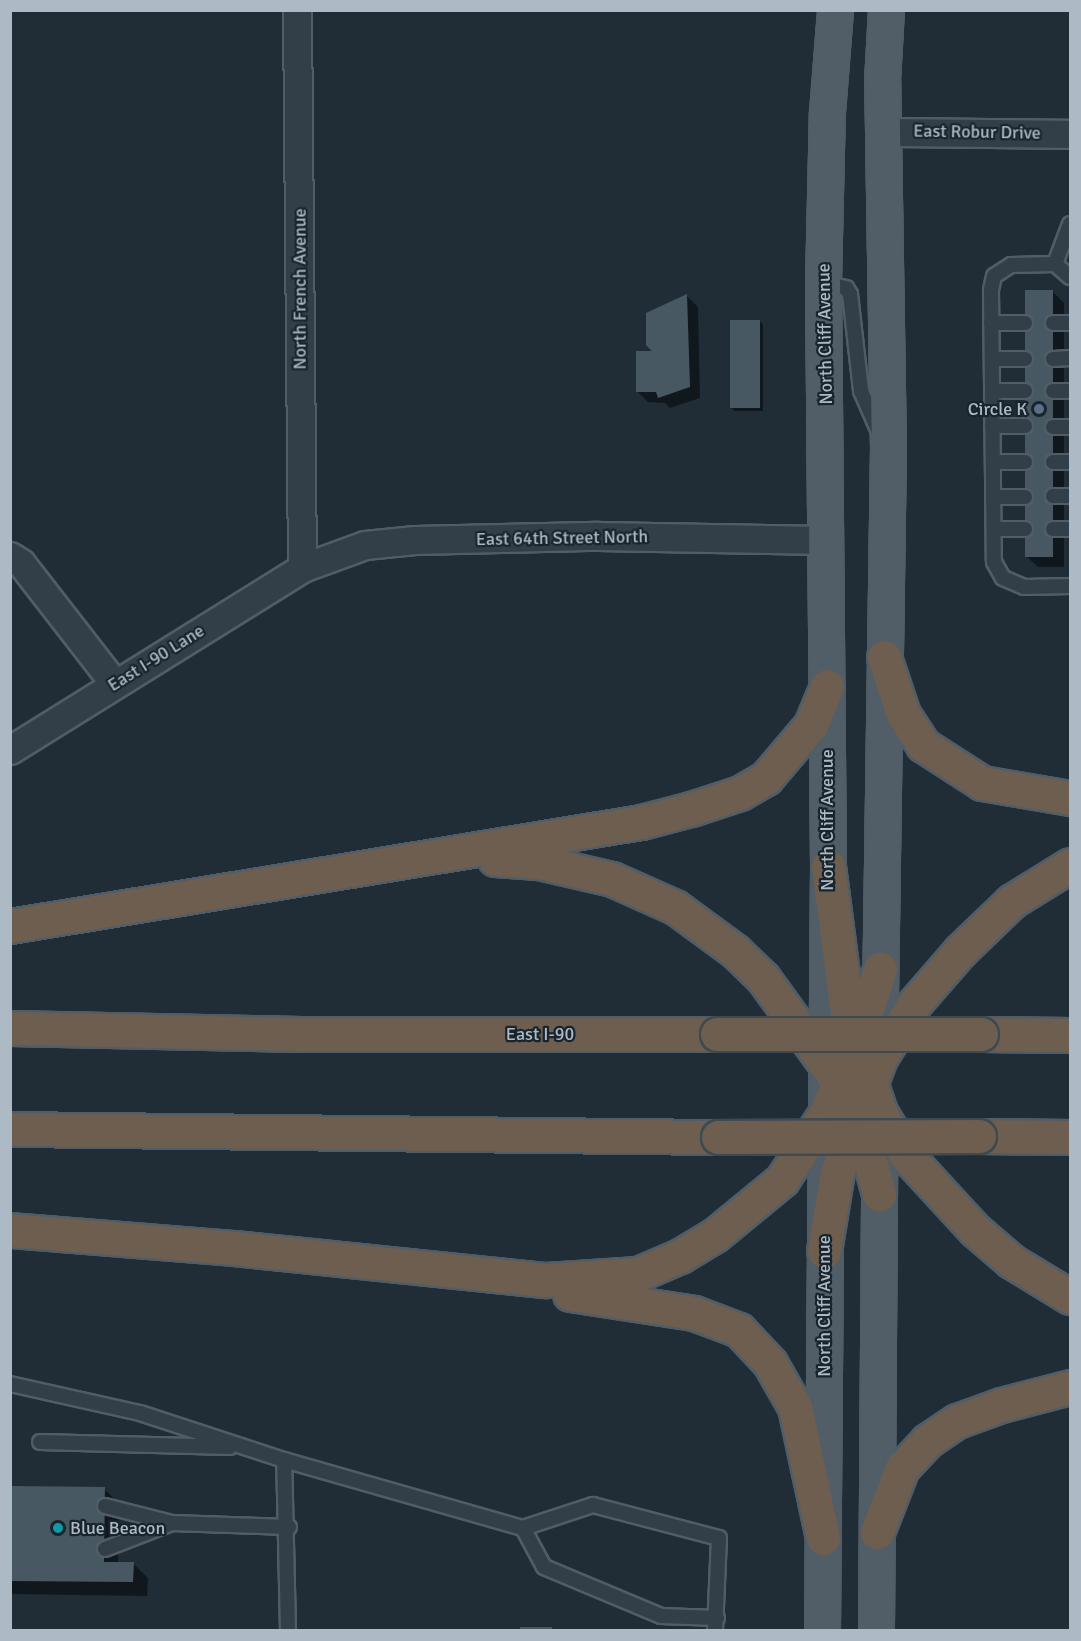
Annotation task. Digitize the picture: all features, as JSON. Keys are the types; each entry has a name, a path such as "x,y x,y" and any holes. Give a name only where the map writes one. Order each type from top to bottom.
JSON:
{"highway":[{"path":"884,657 903,714 923,745 982,783 1071,798"},
{"path":"10,926 641,822 740,792 766,778 785,759 811,725 828,686"},
{"path":"375,866 498,859 538,862 579,870 647,893 705,926 763,978 858,1080 906,1155 975,1230 1011,1261 1071,1297"},
{"path":"828,866 858,1080"},
{"path":"10,1230 366,1261 546,1280 638,1274 680,1256 760,1200 801,1155 825,1114 858,1080 914,1004 960,951 1012,901 1071,866"},
{"path":"824,1251 837,1172 880,969"},
{"name":"East I-90","path":"10,1028 301,1034 1071,1035"},
{"path":"10,1129 718,1137 1071,1137"},
{"path":"366,1261 683,1311 739,1330 770,1363 795,1407 823,1538"},
{"path":"877,1532 902,1468 927,1441 957,1421 990,1409 1071,1387"}],"main road":[{"name":"North Cliff Avenue","path":"828,866 823,283 827,112 835,10"},
{"path":"880,969 888,450 883,132 886,10"},
{"path":"858,1080 879,1194 876,1630"},
{"name":"North Cliff Avenue","path":"822,1630 825,1114"}],"street":[{"name":"North French Avenue","path":"297,10 302,567"},
{"name":"East Robur Drive","path":"883,132 1071,134"},
{"name":"East 64th Street North","path":"302,567 365,545 415,540 598,536 826,540"},
{"path":"10,556 21,563 114,683"},
{"name":"East I-90 Lane","path":"10,750 302,567"}],"lane":[{"path":"1055,264 1071,224"},
{"path":"1071,278 1055,264 1011,265 994,276 991,323 994,562 1003,578 1024,587 1071,586"},
{"path":"823,283 846,288 850,294 861,391 888,450"},
{"path":"991,323 1025,323"},
{"path":"1053,323 1071,323"},
{"path":"992,359 1025,358"},
{"path":"1053,358 1071,358"},
{"path":"992,391 1025,391"},
{"path":"1053,391 1071,391"},
{"path":"992,426 1025,426"},
{"path":"1053,427 1071,427"},
{"path":"993,462 1025,462"},
{"path":"1053,462 1071,462"},
{"path":"1053,496 1071,496"},
{"path":"993,497 1025,497"},
{"path":"994,529 1025,529"},
{"path":"1053,529 1071,529"},
{"path":"10,1384 140,1413 284,1460 523,1528 593,1504 719,1538 716,1624 661,1616 544,1567 523,1528"},
{"path":"40,1442 245,1448"},
{"path":"284,1460 289,1527 288,1630"},
{"path":"105,1506 172,1523 289,1527"},
{"path":"105,1549 172,1523"}],"building":[{"name":"Circle K","path":"1025,290 1053,290 1053,557 1025,557"},
{"path":"687,294 690,387 658,398 656,392 636,392 636,351 652,351 646,345 646,313"},
{"path":"730,320 760,320 760,408 730,408"},
{"name":"Blue Beacon","path":"10,1486 105,1487 104,1562 134,1562 133,1582 10,1581"},
{"path":"520,1627 552,1627 552,1630 520,1630"}],"place":[{"name":"Circle K","path":"1039,409"},
{"name":"Blue Beacon","path":"58,1528"}]}
